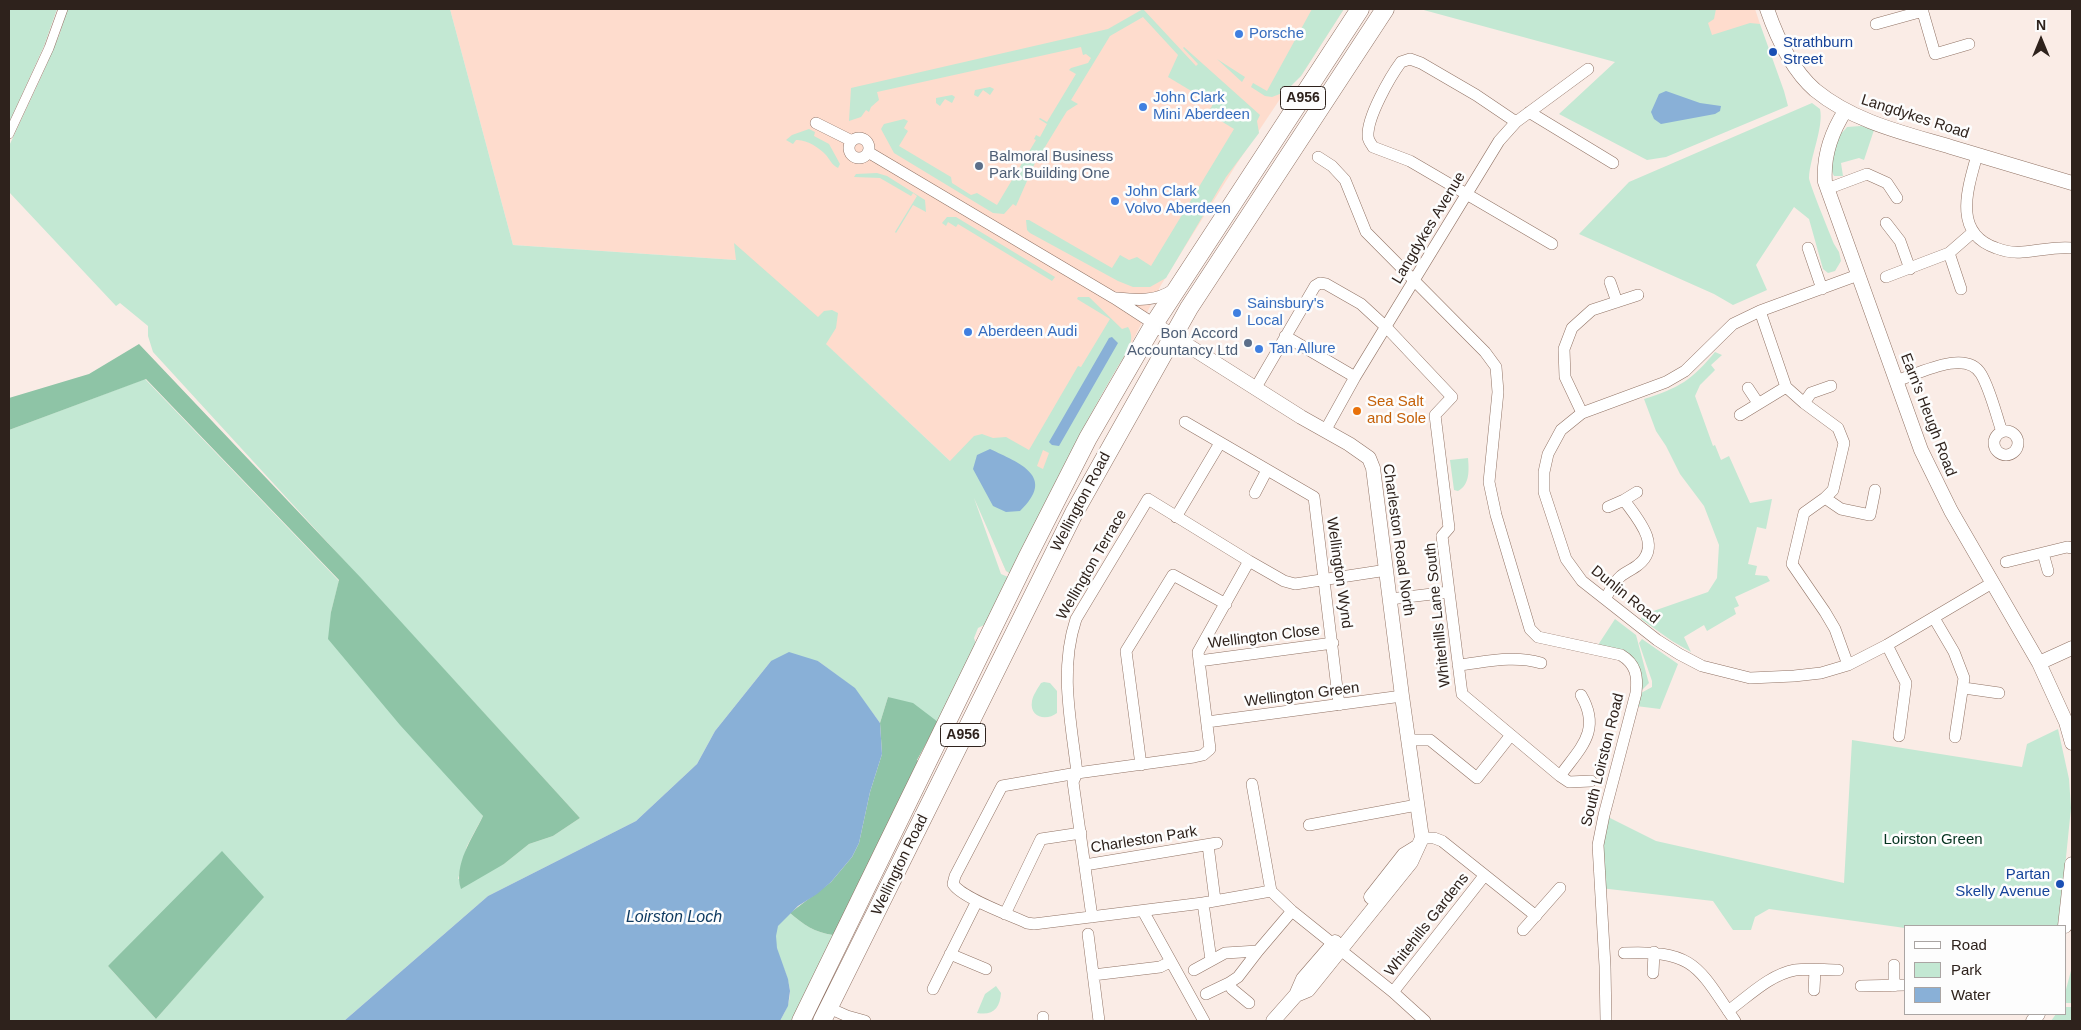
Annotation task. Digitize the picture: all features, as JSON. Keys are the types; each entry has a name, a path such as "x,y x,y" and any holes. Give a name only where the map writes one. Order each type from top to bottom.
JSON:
{"main road":[{"name":"Wellington Road","path":"801,1021 1088,438 1154,324 1360,9"},
{"name":"Wellington Road","path":"826,1015 1074,513 1174,337 1221,259 1384,9"}],"street":[{"path":"9,134 49,48 63,9"},
{"name":"Langdykes Road","path":"1767,9 1779,39 1797,70 1814,89 1845,111 1896,131 2072,183"},
{"path":"1876,24 1923,10 1935,54 1968,44"},
{"path":"1516,122 1476,95 1421,63 1410,59 1401,62 1396,68 1376,105 1368,135 1369,141 1373,146 1410,161 1552,244"},
{"name":"Langdykes Avenue","path":"1325,431 1355,377 1387,328 1499,141 1516,122 1588,68"},
{"name":"Earn's Heugh Road","path":"1845,111 1831,136 1827,149 1824,172 1827,189 1914,433 1935,482 2039,663 2069,722 2072,743"},
{"path":"1529,112 1614,163"},
{"path":"816,124 852,141 850,149 854,156 862,158 868,152 1114,298 1154,324"},
{"path":"1977,154 1966,200 1967,217 1972,233 1988,245 2007,252 2059,247 2072,248"},
{"name":"South Loirston Road","path":"1318,157 1332,166 1344,180 1366,232 1485,352 1496,367 1498,392 1490,482 1496,515 1530,629 1538,637 1621,654 1630,660 1635,669 1636,693 1598,845 1605,960 1606,1021"},
{"path":"1827,189 1868,174 1887,182 1897,198"},
{"path":"1886,223 1900,241 1910,268"},
{"path":"1886,277 1949,253 1972,233"},
{"path":"1808,248 1822,289"},
{"path":"1949,253 1961,289"},
{"name":"Dunlin Road","path":"1858,275 1760,311 1733,324 1685,371 1666,382 1582,413 1561,430 1548,454 1544,472 1544,492 1566,559 1582,581 1657,640 1702,666 1750,678 1804,675 1848,664 1887,645 1992,583"},
{"path":"1610,282 1617,302"},
{"path":"1255,388 1315,286 1320,283 1326,284 1361,304 1387,328"},
{"path":"1114,298 1140,300 1155,298 1164,296 1180,285"},
{"path":"1582,413 1565,377 1564,349 1572,328 1592,310 1638,295"},
{"path":"1760,311 1786,387 1838,428 1844,443 1833,490 1804,513 1792,564 1835,629 1848,664"},
{"name":"Charleston Road North","path":"1154,324 1369,458 1373,468 1387,570 1420,842"},
{"name":"Whitehills Lane South","path":"1387,328 1452,396 1435,416 1449,528 1442,536 1462,694 1511,735"},
{"path":"1285,336 1355,377"},
{"path":"1896,382 1952,362 1963,361 1972,364 1982,375 2002,432"},
{"path":"1804,403 1811,393 1831,386"},
{"path":"1740,415 1786,387"},
{"path":"1748,388 1758,403"},
{"path":"1185,422 1268,470 1255,492"},
{"path":"1176,517 1220,443"},
{"name":"Wellington Wynd","path":"1268,470 1314,497 1339,705"},
{"path":"1825,498 1841,509 1870,515 1875,490"},
{"path":"1608,507 1637,492"},
{"name":"Wellington Terrace","path":"1092,918 1073,782 1077,773 1066,679 1070,638 1076,619 1148,499 1249,562 1284,581 1295,584 1324,581 1387,570"},
{"path":"1605,599 1621,576 1640,564 1646,556 1648,547 1649,539 1624,500"},
{"path":"2006,562 2067,547 2072,548"},
{"path":"2042,553 2048,571"},
{"path":"1249,562 1198,652 1210,749 1203,755 1002,786 955,876 953,884 957,890 977,901 1005,914 1034,924 1203,903 1271,891"},
{"path":"1141,765 1126,651 1173,575 1226,604"},
{"path":"1390,599 1449,592"},
{"path":"1934,618 1960,664 1964,678 1964,688 1955,737"},
{"name":"Wellington Close","path":"1199,661 1333,643"},
{"path":"1887,645 1906,683 1899,736"},
{"path":"2039,663 2072,648"},
{"path":"1458,665 1517,658 1525,658 1541,663"},
{"path":"1964,688 1999,693"},
{"path":"1560,776 1585,741 1589,731 1591,720 1588,707 1581,695"},
{"name":"Wellington Green","path":"1207,722 1402,696"},
{"path":"1409,740 1430,740 1477,778 1511,735 1560,776 1570,782 1591,781"},
{"path":"1252,784 1271,891 1292,911 1393,992 1425,1021"},
{"path":"1309,825 1417,805"},
{"path":"1005,914 1041,839 1081,833"},
{"name":"Whitehills Gardens","path":"1420,842 1434,838 1442,841 1536,916"},
{"path":"1273,1021 1296,995 1303,979 1337,948 1404,855 1420,842"},
{"name":"Charleston Park","path":"1085,865 1213,844 1215,900"},
{"path":"2065,925 2072,864"},
{"name":"Whitehills Gardens","path":"1393,992 1484,876"},
{"path":"1523,930 1560,888"},
{"path":"933,989 977,901"},
{"path":"1203,903 1211,960"},
{"path":"1143,911 1201,1020"},
{"path":"1206,994 1238,977 1292,911"},
{"path":"1088,934 1099,1021"},
{"path":"1194,970 1225,953 1258,951"},
{"path":"1653,973 1654,952"},
{"path":"1624,953 1654,952 1672,955 1688,962 1700,972 1736,1021"},
{"path":"950,954 986,969"},
{"path":"1093,975 1160,966 1170,962"},
{"path":"1861,986 1899,986 1894,965"},
{"path":"1728,1011 1772,978 1796,970 1838,970"},
{"path":"1814,990 1815,970"},
{"path":"1229,983 1232,989 1249,1003"},
{"path":"826,1015 847,1016 865,1021"}],"shaded area":[{"path":"450,9 1344,9 1301,76 1288,87 1236,165 1161,285 1130,346 1093,408 1058,473 1011,574 1006,571 966,476 736,260 513,245"},
{"path":"1693,9 1755,9 1760,24 1704,43"}],"green space":[{"path":"9,9 57,9 44,46 9,123"},
{"path":"67,9 450,9 513,245 736,260 734,243 818,317 824,311 832,310 838,313 836,328 826,344 950,461 974,436 982,434 993,438 1006,437 1029,450 1078,366 1081,367 1110,319 1077,299 1078,297 1089,297 1122,329 1128,327 1131,337 1129,348 1075,444 1011,574 1006,571 974,498 1001,574 1008,577 986,624 978,628 974,638 976,644 938,722 888,697 880,723 854,688 818,661 771,661 715,731 697,764 636,821 488,896 344,1021 9,1021 9,430 145,379 339,581 331,612 483,816 467,846 458,879 504,864 529,844 553,836 580,818 153,352 148,336 148,326 120,303 116,306 9,192 9,146 60,33","holes":["1043,450 1049,453 1043,469 1037,466","263,897 156,1019 108,966"]},
{"path":"1143,9 1196,66 1198,64 1184,47 1260,115 1257,121 1259,133 1226,177 1166,278 1150,287 1133,287 1118,281 1030,233 1027,230 1026,220 1112,268 1120,255 1129,260 1137,257 1151,266 1234,129 1208,113 1213,104 1168,77 1178,55 1143,17 1110,36 1071,100 1078,104 1067,111 1034,165 1016,206 1013,204 1004,214 993,213 894,153 881,129 884,124 904,119 908,121 904,128 908,131 899,146 951,177 952,183 971,195 977,193 997,205 1036,140 1034,139 1036,135 1040,137 1047,124 1039,119 1047,122 1076,74 1069,70 1088,63 1091,58 1086,54 1083,55 1081,47 877,92 879,100 871,107 869,112 866,110 861,117 849,121 851,88 1108,29"},
{"path":"1312,9 1344,9 1301,76 1285,92 1272,97 1265,96 1251,87 1253,83 1267,91"},
{"path":"1420,9 1716,9 1714,19 1708,23 1712,35 1750,23 1760,24 1788,106 1666,157 1647,160 1559,114 1615,62"},
{"path":"1217,59 1245,77 1242,82"},
{"path":"990,87 994,89 990,95 983,90 978,97 974,95 975,90"},
{"path":"952,95 955,97 952,103 945,99 940,106 936,103 936,98"},
{"path":"1812,103 1820,109 1821,116 1809,178 1834,244 1839,252 1841,261 1835,271 1828,273 1823,269 1809,219 1794,207 1756,265 1767,290 1733,305 1714,294 1579,234 1629,182"},
{"path":"1861,126 1874,130 1864,160 1859,158 1841,163 1843,176 1834,176 1833,150 1837,140 1847,127"},
{"path":"809,129 815,132 814,136 829,144 840,164 838,168 823,152 812,144 796,140 793,144 786,140 792,135"},
{"path":"877,173 887,176 925,200 926,212 913,205 896,233 917,196 913,193 911,196 880,178 854,177 856,174"},
{"path":"947,217 956,217 1055,277 1052,281 958,224 956,227 948,222 946,226 942,223"},
{"path":"139,344 362,579 580,818 553,836 529,844 504,864 461,889 459,880 460,870 465,851 483,816 400,725 328,639 331,612 339,580 146,379 9,430 9,398 89,374"},
{"path":"1715,352 1722,355 1711,365 1715,370 1700,385 1695,396 1713,446 1715,445 1721,460 1729,456 1750,503 1772,499 1766,529 1757,527 1748,564 1757,566 1755,575 1767,576 1770,581 1735,597 1739,606 1734,608 1736,614 1707,631 1704,625 1684,637 1691,652 1641,619 1642,615 1708,592 1717,578 1719,545 1704,506 1680,474 1656,431 1644,399 1667,391 1684,382 1699,370"},
{"path":"1468,458 1467,481 1458,491 1454,490 1450,460"},
{"path":"1615,619 1636,635 1649,683 1641,691 1640,674 1598,645"},
{"path":"1642,639 1678,664 1660,709 1636,706 1641,693 1652,687 1652,681 1639,643"},
{"path":"1041,683 1050,683 1057,691 1057,713 1048,717 1036,714 1032,707 1034,694"},
{"path":"888,697 913,703 938,722 917,760 919,762 833,935 826,934 810,927 790,913 831,882 852,857 859,843 870,792 882,754 880,723"},
{"name":"Loirston Green","path":"2058,729 2069,779 2071,808 2059,925 1904,925 1904,928 1769,909 1755,917 1751,930 1733,930 1713,901 1600,888 1604,815 1656,841 1844,883 1852,740 2022,767 2027,744"},
{"path":"222,851 264,897 156,1019 108,966"},
{"path":"790,913 810,927 833,935 791,1021 780,1021 788,1004 790,992 775,939 779,924"},
{"path":"2072,967 2072,1003 2066,1003 2066,989"},
{"path":"996,986 1001,993 995,1010 983,1014 977,1013 985,994"},
{"path":"2066,1007 2072,1007 2072,1021 2051,1021 2055,1015 2066,1015"}],"water":[{"path":"1666,91 1700,103 1721,106 1720,111 1715,114 1661,124 1654,119 1651,112 1659,94"},
{"path":"1112,337 1118,343 1059,446 1052,445 1049,442 1109,338"},
{"path":"990,449 1022,466 1030,472 1034,480 1035,489 1031,499 1020,511 1006,512 993,506 973,469 977,455"},
{"name":"Loirston Loch","path":"789,652 818,661 855,688 880,723 882,754 870,792 859,843 852,857 831,882 798,906 778,926 776,936 777,948 788,979 790,991 788,1006 780,1021 344,1021 488,896 636,821 697,764 715,731 771,661"}],"place":[{"name":"Porsche","path":"1239,34"},
{"name":"Strathburn Street","path":"1773,52"},
{"name":"John Clark Mini Aberdeen","path":"1143,107"},
{"name":"Balmoral Business Park Building One","path":"979,166"},
{"name":"John Clark Volvo Aberdeen","path":"1115,201"},
{"name":"Sainsbury's Local","path":"1237,313"},
{"name":"Aberdeen Audi","path":"968,332"},
{"name":"Bon Accord Accountancy Ltd","path":"1248,343"},
{"name":"Tan Allure","path":"1259,349"},
{"name":"Sea Salt and Sole","path":"1357,411"},
{"name":"Partan Skelly Avenue","path":"2060,884"}]}
